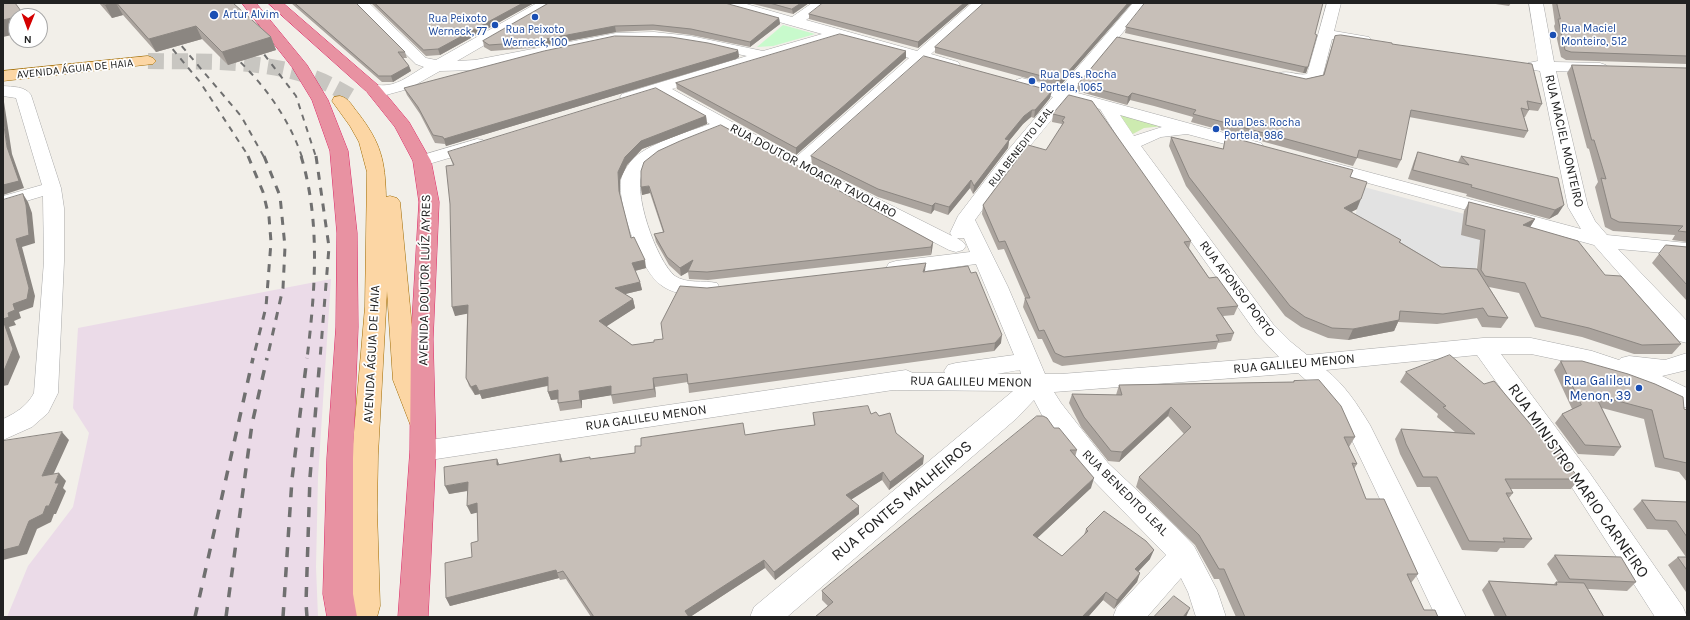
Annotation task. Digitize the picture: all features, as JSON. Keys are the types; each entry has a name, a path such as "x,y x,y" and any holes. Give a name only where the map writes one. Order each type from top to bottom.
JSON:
{"highway":[{"path":"249,3 299,65 320,100 339,151 347,233 347,327 340,458 338,579 338,594 342,617"},
{"name":"AVENIDA DOUTOR LUÍZ AYRES","path":"275,3 373,89 403,126 422,161 429,202 422,339 423,440 413,617"}],"main road":[{"name":"AVENIDA ÁGUIA DE HAIA","path":"3,76 145,64 3,82"},
{"name":"AVENIDA ÁGUIA DE HAIA","path":"362,617 365,606 363,510 365,455 376,307 376,172 374,157 364,132 346,99 379,129 388,154 389,197 393,251 405,380 423,440"}],"street":[{"path":"362,3 421,61 439,66 475,65 616,37 630,36 692,40 730,47 763,56"},
{"path":"373,89 386,90 402,86 547,3"},
{"path":"727,3 964,68"},
{"path":"794,22 821,3"},
{"path":"797,164 859,112 980,3"},
{"name":"RUA BENEDITO LEAL","path":"957,253 965,220 1063,94 1140,3"},
{"path":"1272,73 1302,80 1314,78 1334,3"},
{"name":"RUA MACIEL MONTEIRO","path":"1536,3 1547,67 1578,207 1586,223 1601,241 1687,335"},
{"path":"614,102 837,34"},
{"path":"1326,34 1380,43"},
{"path":"1112,37 1128,40"},
{"path":"1520,64 1547,67 1616,69"},
{"path":"1008,79 1272,152"},
{"name":"RUA DOUTOR MOACIR TAVOLARO","path":"658,88 957,253"},
{"path":"3,91 17,92 23,95 52,188 54,208 54,261 46,393 39,407 23,420 3,430"},
{"name":"RUA AFONSO PORTO","path":"1105,105 1131,145 1265,329 1283,348 1328,384 1345,405 1361,432 1451,617"},
{"path":"724,124 649,154 640,162 630,181 631,198 643,238 660,272 667,280 679,286 708,288 724,287"},
{"path":"1131,145 1145,136 1158,132 1192,130"},
{"path":"422,161 489,140"},
{"path":"1309,162 1601,241 1687,249"},
{"path":"3,202 52,188"},
{"name":"RUA BENEDITO LEAL","path":"965,220 1032,372 1052,410 1099,470 1166,534 1184,555 1202,590 1210,617"},
{"path":"881,270 957,253 982,257"},
{"name":"RUA GALILEU MENON","path":"423,440 892,381 1032,372 1061,384 1303,364 1483,346 1531,346 1592,359 1656,383 1687,399"},
{"name":"RUA MINISTRO MARIO CARNEIRO","path":"1483,346 1580,479 1672,617"},
{"path":"1592,359 1665,368 1687,361"},
{"name":"RUA FONTES MALHEIROS","path":"765,617 1002,416 1032,372"},
{"path":"1128,617 1184,555"}],"shaded area":[{"path":"1364,187 1483,219 1476,270 1408,261 1352,225"},
{"path":"331,279 318,477 316,567 318,617 7,617 28,566 73,507 89,433 73,408 78,328"}],"green space":[{"path":"783,25 815,34 773,46 757,47"},
{"path":"1118,113 1164,126 1144,128 1131,135"}],"building":[{"path":"3,3 15,3 19,8 8,8 8,19 3,20"},
{"path":"117,3 233,3 271,37 222,52 196,26 149,39"},
{"path":"295,3 356,3 405,52 398,52 409,66 391,76 379,76"},
{"path":"375,3 523,3 438,49 424,50"},
{"path":"549,3 725,3 779,18 750,42 691,29 653,25 615,26 530,42 489,45 483,41"},
{"path":"770,3 801,3 792,9"},
{"path":"823,3 964,3 918,42 809,14"},
{"path":"984,3 1128,3 1060,81 935,47"},
{"path":"1145,3 1323,3 1315,34 1317,35 1308,67 1305,67 1126,27"},
{"path":"1557,3 1687,3 1687,56 1571,52 1565,50 1558,19 1560,19"},
{"path":"840,34 906,51 796,148 676,83"},
{"path":"1341,35 1392,44 1532,64 1542,104 1527,101 1529,110 1521,108 1528,131 1411,110 1401,160 1359,150 1357,158 1193,114 1196,110 1155,99 1132,93 1128,97 1078,84 1117,37 1306,79 1324,75 1335,36"},
{"path":"615,36 671,37 738,50 736,52 444,139 443,137 433,135 418,107 404,88 544,51"},
{"path":"924,56 1052,91 1035,110 1032,110 1024,116 1005,139 1009,140 974,186 971,180 949,207 935,203 932,206 878,189 811,156"},
{"path":"1572,65 1687,68 1687,232 1678,231 1683,226 1619,222 1611,218 1601,178 1606,179 1594,140 1592,140"},
{"path":"656,88 706,116 641,141 625,157 618,172 619,191 631,238 634,237 645,260 632,263 640,282 615,288 633,299 599,321 632,345 654,342 654,340 663,339 661,323 680,286 707,288 926,263 923,272 968,266 971,273 976,272 1002,335 995,343 688,384 687,374 653,378 654,389 611,395 611,386 579,391 580,400 558,403 558,390 548,392 548,377 479,391 476,385 471,387 466,378 468,305 452,307 450,204 446,166 454,165 448,152"},
{"path":"1069,95 1092,101 1191,241 1184,242 1209,278 1217,277 1238,306 1217,308 1234,333 1216,335 1219,341 1064,357 1055,353 1044,330 1039,331 1025,298 1030,298 1005,241 999,242 983,205 1028,145 1046,150 1064,122 1062,121 1065,117 1053,114"},
{"path":"3,119 7,147 19,181 3,185"},
{"path":"721,125 826,181 825,183 933,242 931,247 707,272 688,271 693,260 680,268 667,257 654,234 664,232 649,186 641,187 641,171 644,162 658,151"},
{"path":"1226,136 1353,170 1350,177 1367,182 1361,199 1344,208 1401,240 1399,242 1441,267 1477,269 1508,318 1488,316 1483,308 1443,314 1400,311 1399,320 1353,329 1332,328 1305,317 1290,306 1189,177 1171,137 1223,149"},
{"path":"1418,152 1469,165 1461,156 1558,178 1564,205 1555,210 1471,187 1472,185 1413,170"},
{"path":"23,194 26,205 29,235 16,239 29,288 27,299 13,304 15,310 8,313 9,317 3,319 3,200"},
{"path":"1469,202 1535,219 1523,225 1578,241 1605,275 1621,276 1681,344 1642,345 1589,328 1541,317 1525,283 1485,276 1481,270 1485,230 1466,225"},
{"path":"1666,245 1687,247 1687,285 1659,254"},
{"path":"3,320 13,349 3,373"},
{"path":"1450,355 1484,384 1494,381 1547,444 1554,444 1579,479 1505,479 1513,493 1506,493 1532,539 1503,538 1505,542 1469,541 1437,477 1423,477 1406,444 1401,429 1475,434 1443,407 1446,406 1406,372"},
{"path":"1561,361 1582,361 1628,374 1683,397 1684,409 1687,410 1687,463 1664,458 1652,410 1595,395 1621,447 1585,445 1562,414 1581,405"},
{"path":"1319,380 1341,406 1355,437 1344,437 1357,464 1352,463 1366,499 1384,499 1418,574 1407,574 1424,610 1435,610 1438,617 1245,617 1224,569 1219,569 1199,535 1139,477 1191,427 1171,407 1122,452 1111,451 1084,417 1072,394 1122,395 1119,385 1294,382"},
{"path":"868,406 871,414 876,412 879,416 890,413 896,433 924,456 890,482 883,472 846,495 859,506 774,572 764,560 685,611 689,617 594,617 563,571 557,573 556,570 446,598 445,563 472,557 471,543 478,541 477,503 467,506 468,482 445,486 444,467 497,459 497,465 560,454 560,462 590,457 590,459 635,453 635,446 641,446 641,438 743,423 745,435 815,425 813,413"},
{"path":"1037,416 1047,418 1054,428 1059,428 1077,450 1070,450 1094,478 1033,535 1062,556 1088,531 1086,529 1104,511 1146,541 1154,550 1135,569 1140,573 1117,600 1106,592 1082,617 815,617 833,602 822,591"},
{"path":"62,432 42,476 59,473 55,483 59,483 49,506 46,506 43,514 29,521 19,546 3,550 3,441"},
{"path":"1642,500 1687,502 1687,537 1676,521 1656,520"},
{"path":"1555,555 1621,557 1636,582 1570,579"},
{"path":"1678,557 1687,557 1687,570"},
{"path":"1489,581 1557,585 1556,582 1584,583 1604,617 1507,617"},
{"path":"1174,596 1190,608 1183,617 1154,617"}],"tunnel":[{"path":"148,61 227,62 267,66 311,77 329,84 352,97"}],"railway":[{"path":"174,37 241,116 264,157"},
{"path":"165,40 200,82 249,157"},
{"path":"257,45 296,96 316,157"},
{"path":"232,54 254,77 282,114 290,128 302,157"},
{"path":"248,156 263,192 269,217 271,242 266,307 253,359"},
{"path":"264,156 280,196 285,247 283,288 267,359"},
{"path":"301,156 312,206 314,232 314,283 307,359"},
{"path":"316,156 329,247 320,359"},
{"path":"195,617 253,358"},
{"path":"226,617 252,424 267,358"},
{"path":"283,617 292,479 307,358"},
{"path":"307,617 306,603 310,477 320,358"}],"place":[{"name":"Artur Alvim","path":"214,15"},
{"name":"Rua Peixoto Werneck, 100","path":"535,17"},
{"name":"Rua Peixoto Werneck, 77","path":"495,25"},
{"name":"Rua Maciel Monteiro, 512","path":"1553,35"},
{"name":"Rua Des. Rocha Portela, 1065","path":"1032,81"},
{"name":"Rua Des. Rocha Portela, 986","path":"1216,129"},
{"name":"Rua Galileu Menon, 39","path":"1639,388"}]}
